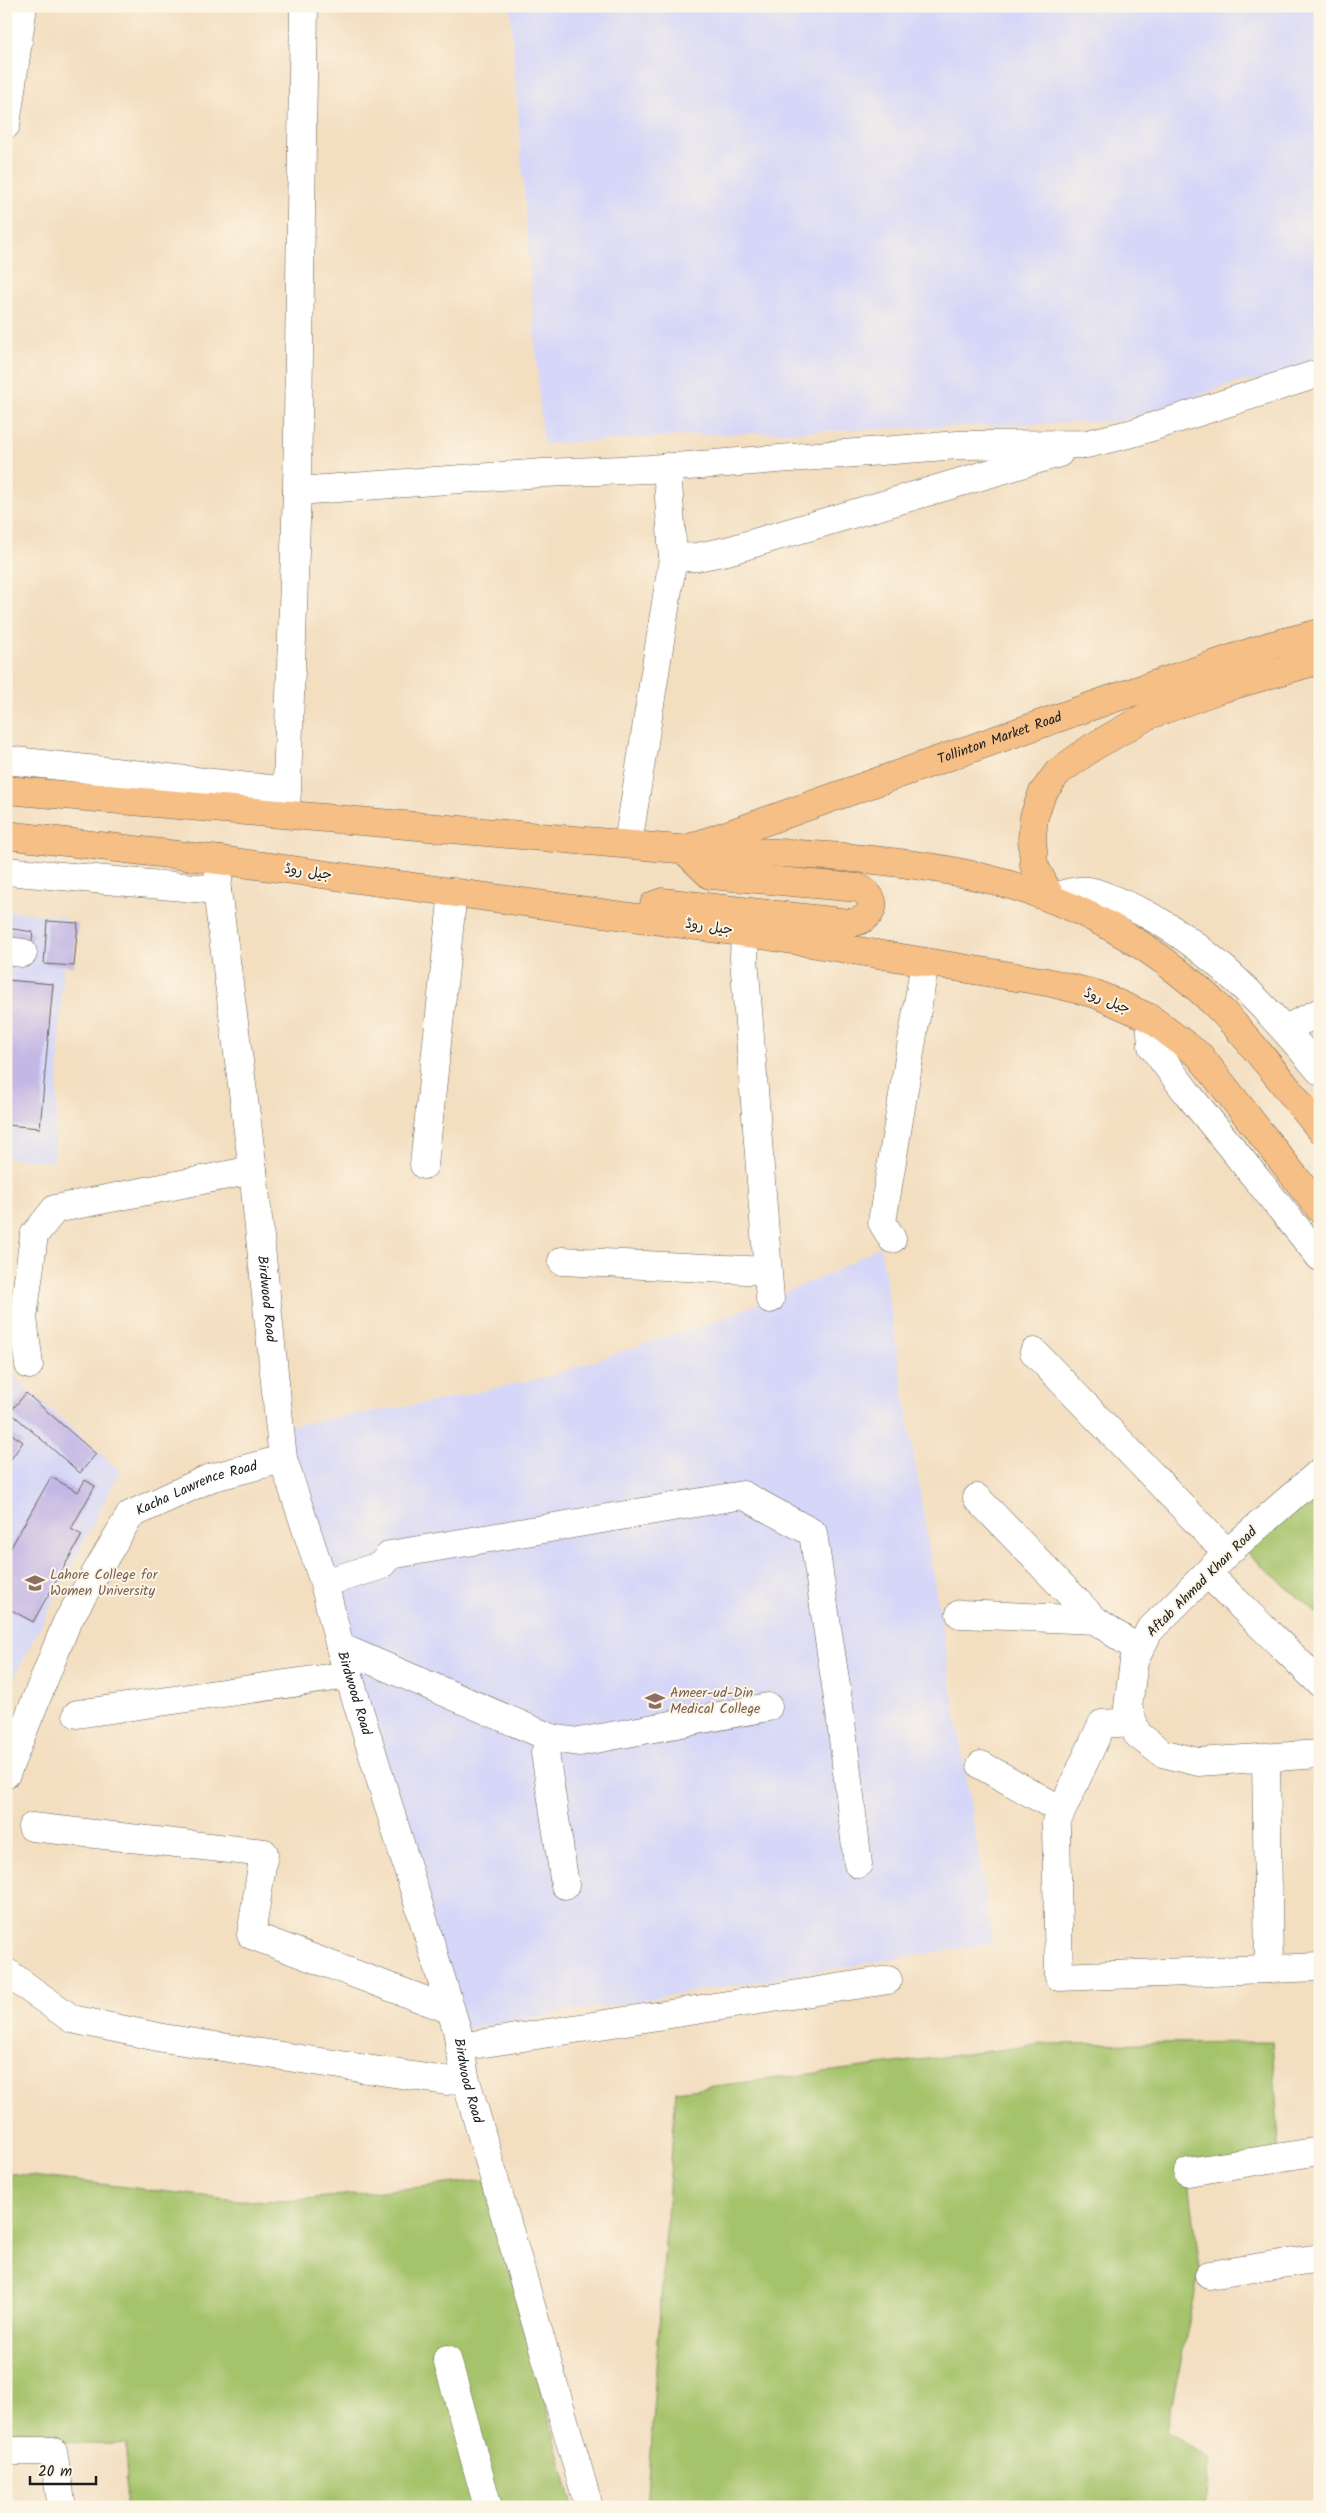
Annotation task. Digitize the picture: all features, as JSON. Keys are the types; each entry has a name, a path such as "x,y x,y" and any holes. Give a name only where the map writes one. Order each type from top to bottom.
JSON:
{"main road":[{"name":"Tollinton Market Road","path":"684,850 1103,702 1272,645 1320,633"},
{"path":"1051,898 1034,865 1032,838 1034,817 1042,794 1058,772 1093,747 1147,716 1220,689 1320,660"},
{"path":"6,790 287,803 684,850 798,854 927,866 1004,882 1051,898 1096,918 1178,972 1220,1010 1320,1129"},
{"name":"جیل روڈ","path":"6,835 220,860 745,932 1047,982 1096,994 1150,1018 1200,1056 1320,1209"},
{"path":"621,916 662,902 850,923 868,918 872,911 871,900 866,892 858,888 710,875 684,850"}],"street":[{"path":"6,125 23,6"},
{"path":"6,760 287,803 297,491 304,6"},
{"path":"672,558 727,552 1086,444 1133,434 1320,373"},
{"path":"297,491 543,472 667,467 958,445 1086,444"},
{"path":"628,844 672,558 667,467"},
{"name":"Birdwood Road","path":"220,860 217,890 253,1170 283,1459 324,1584 340,1647 451,2010 464,2078 589,2507"},
{"path":"6,871 217,890"},
{"path":"1051,898 1077,891 1090,891 1136,908 1189,942 1243,985 1285,1029 1320,1071"},
{"path":"424,1164 453,892"},
{"path":"745,932 744,968 770,1298"},
{"path":"892,1239 882,1222 924,962"},
{"path":"1285,1029 1320,1012"},
{"path":"1150,1018 1152,1046 1188,1094 1320,1257"},
{"path":"30,1364 23,1318 34,1235 56,1209 253,1170"},
{"path":"562,1261 767,1271"},
{"path":"1034,1352 1227,1553"},
{"name":"Kacha Lawrence Road","path":"6,1774 67,1622 130,1515 210,1478 283,1459"},
{"name":"Aftab Ahmad Khan Road","path":"1320,1472 1227,1553 1149,1631 1134,1662 1128,1707 1138,1734 1162,1753 1198,1762 1320,1754"},
{"path":"324,1584 380,1566 390,1555 743,1495 813,1532 840,1713 858,1864"},
{"path":"977,1498 1095,1620 1140,1650"},
{"path":"1207,1573 1320,1683"},
{"path":"960,1614 1095,1620"},
{"path":"340,1647 551,1738 579,1742 768,1707"},
{"path":"77,1714 349,1675"},
{"path":"1134,1722 1102,1724 1056,1823 1059,1977 1320,1967"},
{"path":"551,1738 545,1753 565,1885"},
{"path":"1266,1757 1269,1969"},
{"path":"981,1765 1062,1810"},
{"path":"32,1827 264,1853 251,1935 451,2010"},
{"path":"6,1972 72,2020 163,2038 446,2081 464,2078"},
{"path":"459,2047 888,1980"},
{"path":"1188,2172 1320,2151"},
{"path":"1209,2274 1320,2258"},
{"path":"447,2359 488,2507"},
{"path":"6,2451 53,2451 62,2507"}],"shaded area":[{"path":"510,6 1320,6 1320,364 1270,380 1242,381 1120,421 693,435 543,444"},
{"path":"6,911 65,917 54,1162 6,1158"},
{"name":"Ameer-ud-Din Medical College","path":"880,1246 993,1943 457,2030 279,1427 438,1401 546,1377 720,1319 832,1273"},
{"name":"Lahore College for Women University","path":"6,1370 120,1471 6,1694"}],"green space":[{"path":"1320,1474 1320,1616 1237,1544"},
{"path":"1272,2042 1280,2158 1188,2172 1200,2269 1166,2432 1210,2458 1205,2507 646,2507 676,2091 1044,2044"},
{"path":"6,2173 238,2200 288,2201 485,2180 573,2507 126,2507 127,2444 6,2441"}],"building":[{"path":"47,921 78,923 74,966 44,964"},
{"path":"6,928 33,932 31,948 6,945"},
{"path":"6,980 53,984 40,1128 6,1125"},
{"path":"6,1389 11,1393 6,1399"},
{"path":"26,1393 96,1454 80,1473 10,1412"},
{"path":"6,1430 23,1442 6,1466"},
{"path":"51,1477 78,1492 85,1480 95,1486 71,1529 82,1535 33,1622 6,1607 6,1556"}],"place":[{"name":"Lahore College for Women University","path":"35,1583"},
{"name":"Ameer-ud-Din Medical College","path":"655,1701"}]}
